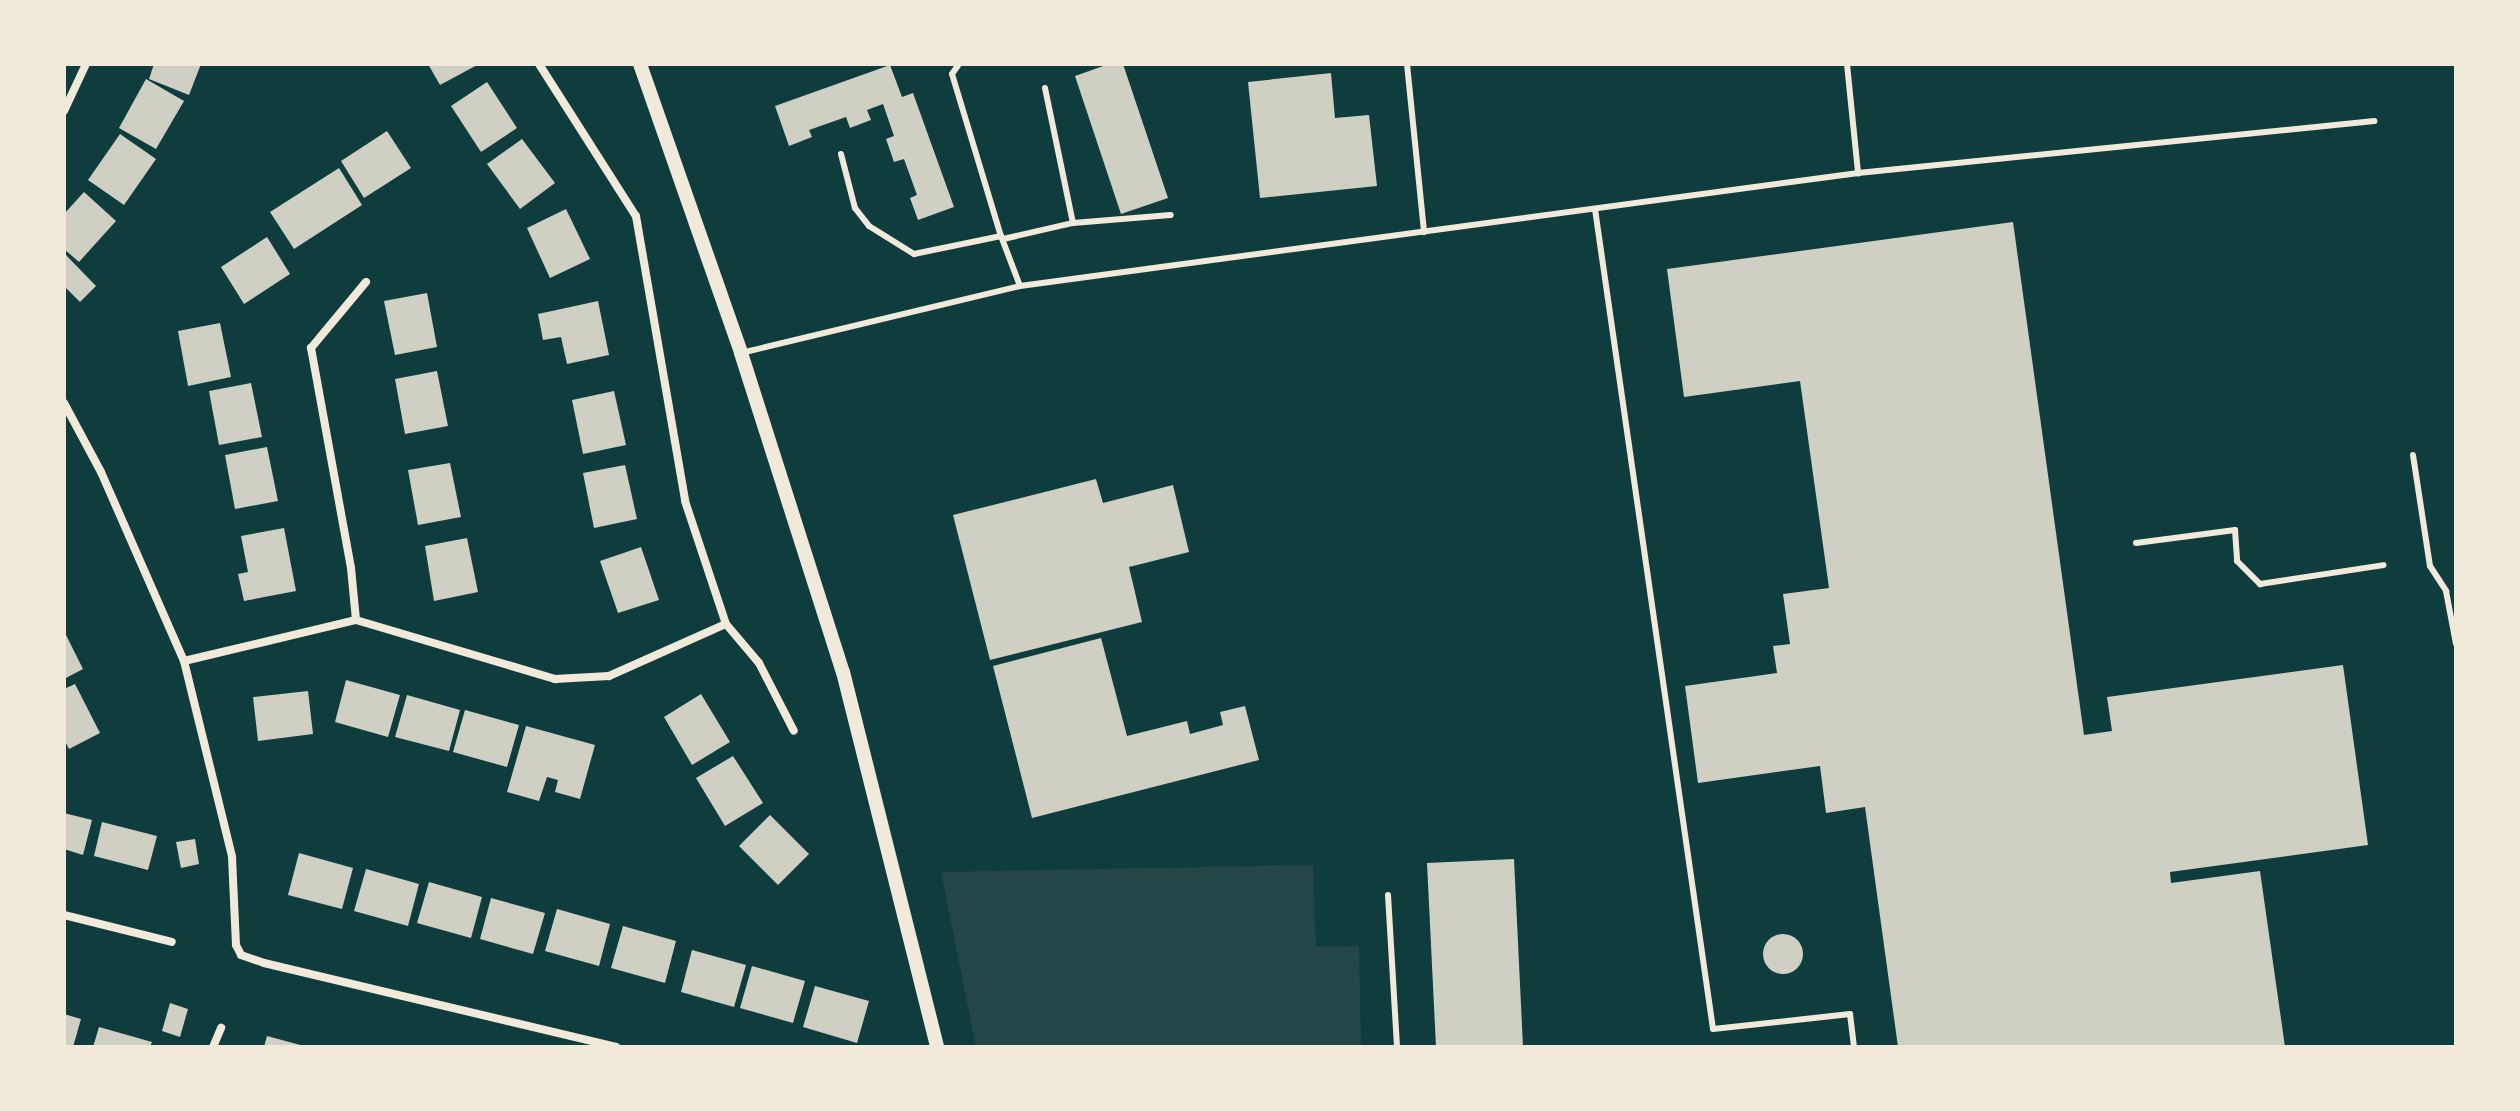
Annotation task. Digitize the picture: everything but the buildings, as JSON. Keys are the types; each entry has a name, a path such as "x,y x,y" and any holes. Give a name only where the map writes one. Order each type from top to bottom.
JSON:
{"street":[{"path":"64,111 86,64"},
{"path":"539,64 636,216 685,501 726,624 759,663 794,731"},
{"path":"640,64 741,353 843,672 937,1047"},
{"path":"356,620 351,568 311,348 366,282"},
{"path":"64,403 101,472 184,661 232,857 236,945 241,955 616,1047"},
{"path":"184,661 356,620 555,679 609,676 726,624"},
{"path":"64,915 172,942"},
{"path":"213,1047 221,1028"}],"lane":[{"path":"959,64 952,74 1002,238 1020,286"},
{"path":"1407,64 1424,232"},
{"path":"1847,64 1858,173"},
{"path":"1045,88 1073,223"},
{"path":"741,353 1020,286 1858,173 2374,121"},
{"path":"841,154 855,208 869,226 914,254 1073,223 1171,215"},
{"path":"1595,209 1713,1029 1850,1014 1854,1047"},
{"path":"2413,455 2430,566 2446,591 2456,644"},
{"path":"2136,543 2235,530 2237,561 2260,584 2384,565"},
{"path":"1388,895 1397,1047"}],"shaded area":[{"path":"1313,865 1316,947 1359,946 1361,1047 976,1047 941,872"}]}
